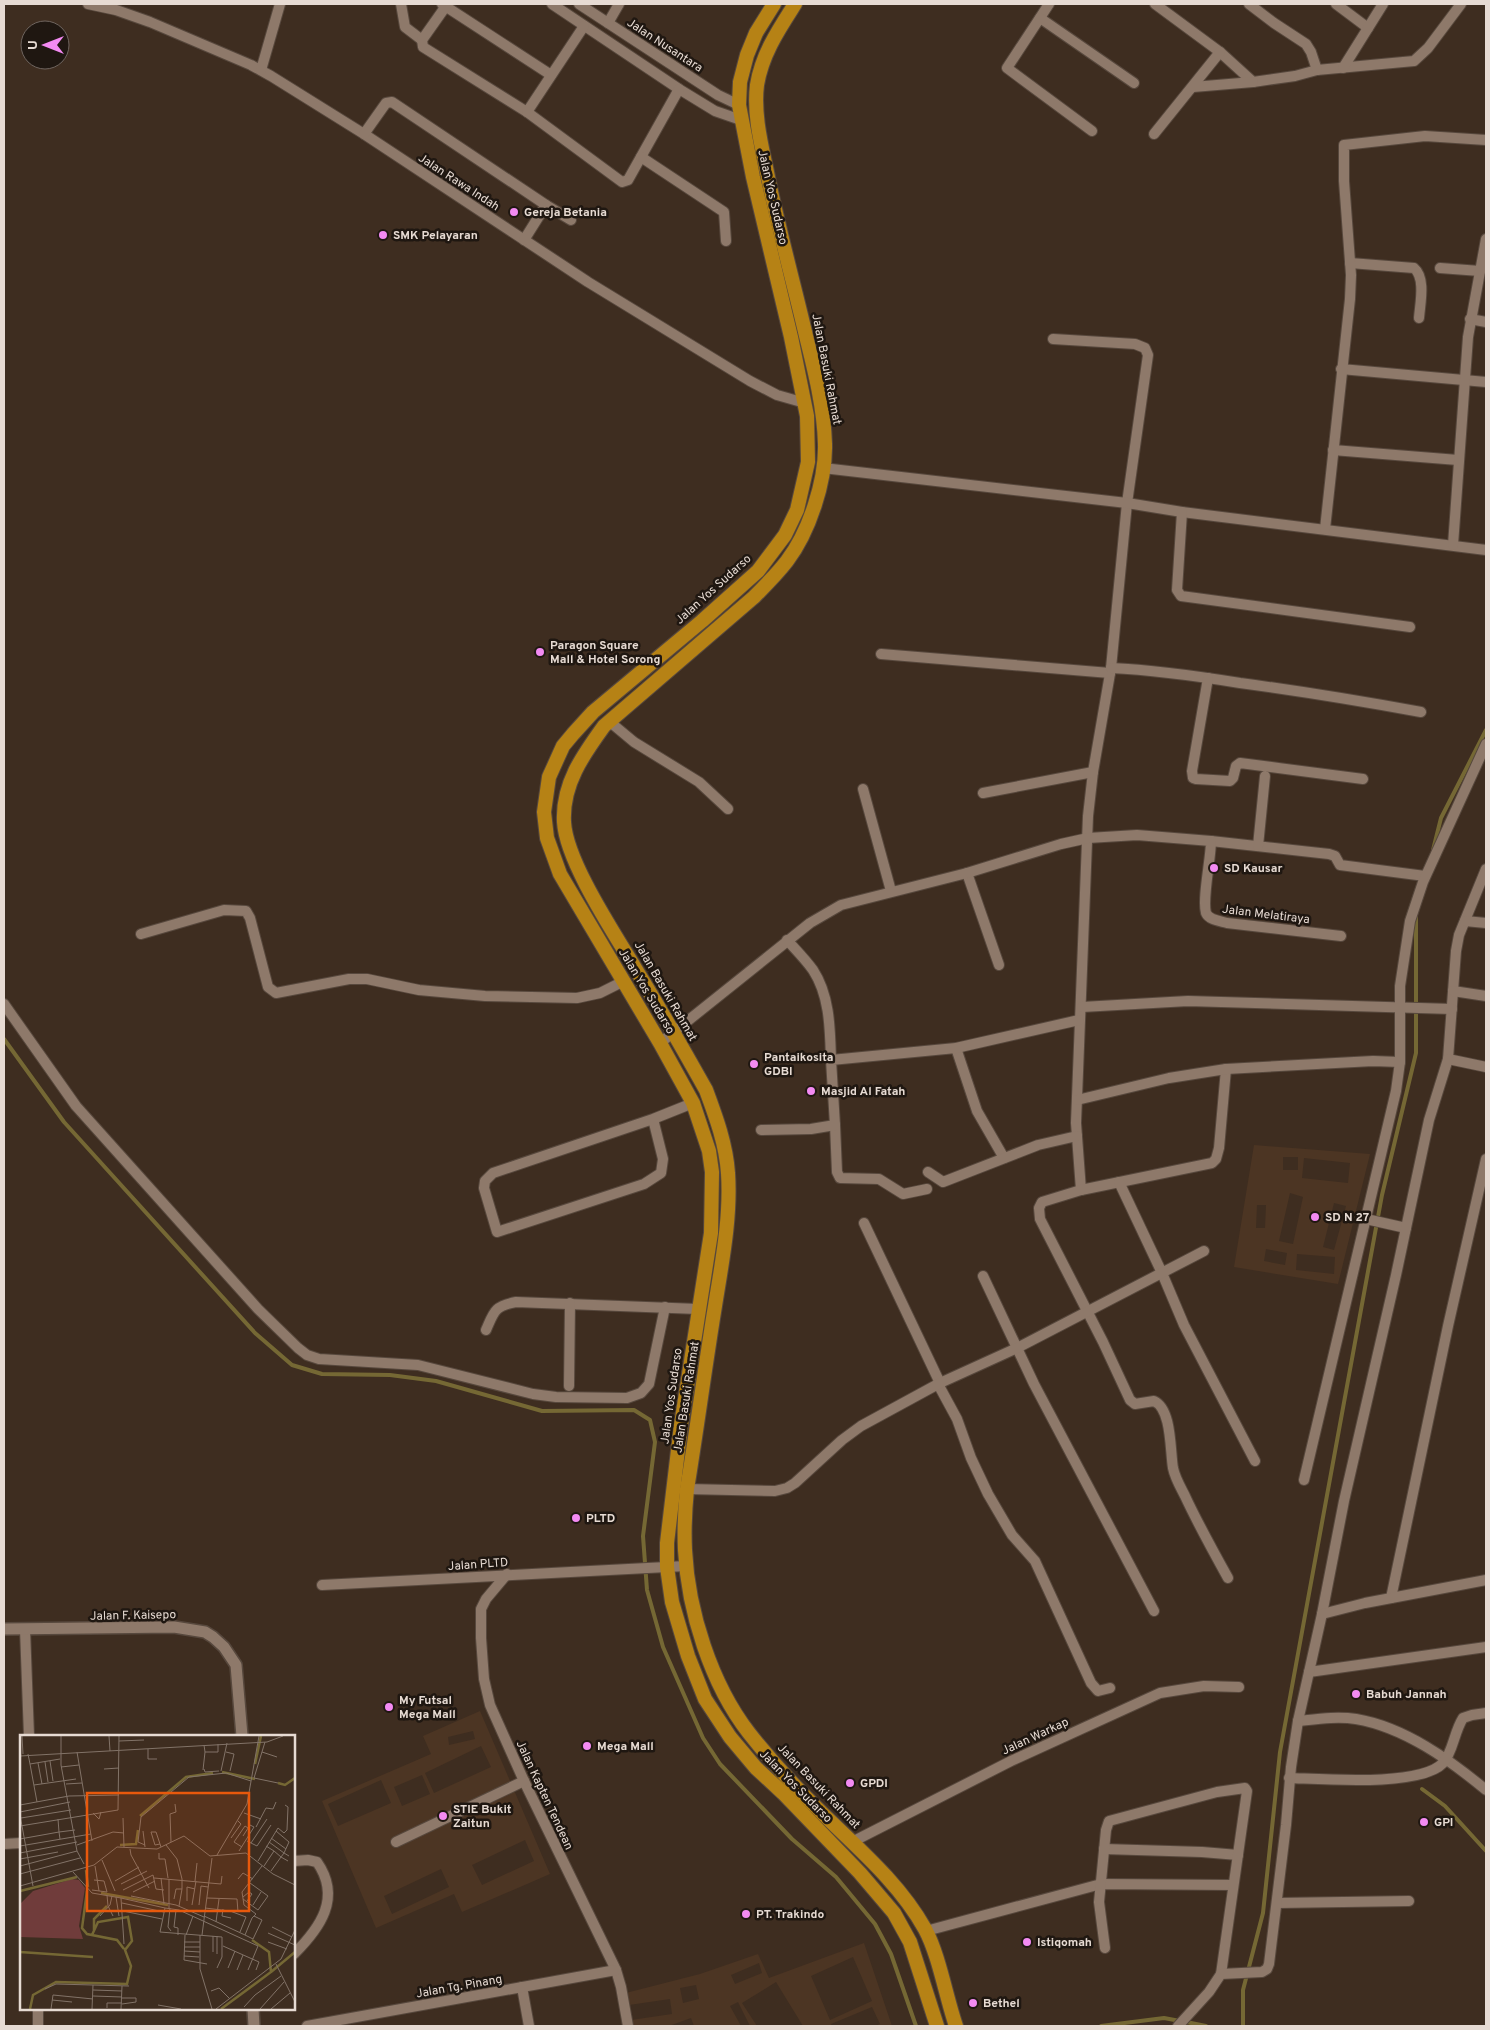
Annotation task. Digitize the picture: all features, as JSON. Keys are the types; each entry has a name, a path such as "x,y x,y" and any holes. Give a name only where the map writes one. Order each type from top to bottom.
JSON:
{"highway":[{"name":"Jalan Yos Sudarso","path":"774,4 756,33 746,56 740,82 739,105 805,404 808,462 797,510 785,535 758,571 702,621 593,712 563,746 549,777 544,812 547,838 553,857 571,895 624,980 693,1103 705,1138 712,1172 711,1233 698,1310 668,1522 667,1567 672,1602 688,1656 705,1699 717,1720 756,1768 783,1793 881,1896 894,1913 910,1942 937,2026"},
{"name":"Jalan Basuki Rahmat","path":"796,4 771,41 764,60 757,85 757,116 772,193 821,403 825,446 823,468 816,501 792,553 775,576 754,597 610,722 585,752 569,784 564,805 564,823 570,850 590,889 706,1090 722,1137 728,1174 727,1217 720,1280 687,1489 684,1520 686,1566 702,1640 720,1684 749,1733 809,1800 894,1886 912,1908 926,1931 956,2026"},
{"path":"881,1896 894,1886"}],"street":[{"name":"Jalan Rawa Indah","path":"88,4 142,19 261,70 364,134 588,282 750,381 777,395 805,404"},
{"path":"261,70 280,4"},
{"path":"401,4 405,27 422,40"},
{"path":"552,4 679,89 715,110 741,120"},
{"name":"Jalan Nusantara","path":"579,4 718,95 739,105"},
{"path":"608,23 619,4"},
{"path":"1049,4 1006,68 1092,131"},
{"path":"1155,4 1220,52 1253,82"},
{"path":"1249,4 1306,44 1318,70"},
{"path":"1336,4 1368,28"},
{"path":"1343,68 1383,4"},
{"path":"1192,87 1253,82 1294,76 1318,70 1416,60 1428,48 1461,4"},
{"path":"551,76 444,5 422,40 423,47 527,112 622,182 628,180 679,89"},
{"path":"1040,18 1134,83"},
{"path":"527,112 584,26"},
{"path":"1154,134 1220,52"},
{"path":"364,134 386,103 392,102 570,220"},
{"path":"1325,530 1350,299 1344,144 1425,136 1486,140"},
{"path":"641,157 724,212 726,241"},
{"path":"524,240 546,205"},
{"path":"1453,545 1464,378 1470,319 1486,239"},
{"path":"1350,263 1414,268 1418,272 1420,279 1419,318"},
{"path":"1440,268 1480,271"},
{"path":"1470,319 1486,322"},
{"path":"1053,339 1135,344 1146,348 1148,355 1128,504 1111,670 1093,772 1088,816 1077,1100 1077,1136 1081,1190"},
{"path":"1341,369 1464,378 1486,382"},
{"path":"1333,450 1458,460"},
{"path":"823,468 1128,504 1486,550"},
{"path":"1182,512 1177,590 1181,596 1410,626"},
{"path":"881,654 1111,670 1144,669 1421,712"},
{"path":"1208,678 1192,771 1194,778 1230,781 1233,778 1236,766 1240,763 1363,779"},
{"path":"610,722 634,742 700,782 728,809"},
{"path":"1304,1480 1370,1220 1396,1092 1406,1008 1400,986 1410,921 1425,876 1486,744"},
{"path":"983,793 1093,772"},
{"path":"1258,846 1265,776"},
{"path":"864,789 891,891"},
{"path":"660,1043 787,940 824,913 841,905 967,873 1061,844 1088,838 1137,834 1329,854 1335,856 1340,865 1425,876"},
{"name":"Jalan Melatiraya","path":"1211,842 1205,901 1206,913 1209,918 1227,923 1341,936"},
{"path":"1225,1974 1264,1971 1269,1964 1278,1903 1289,1778 1298,1721 1310,1672 1401,1227 1429,1120 1448,1059 1448,1009 1453,991 1459,935 1483,884 1486,869"},
{"path":"967,873 999,964"},
{"path":"141,934 224,910 246,911 250,918 268,987 276,993 349,979 367,979 419,990 485,996 577,998 600,993 624,980"},
{"path":"1465,921 1486,924"},
{"path":"787,940 812,970 823,992 830,1024 837,1172 840,1178 879,1179 903,1194 927,1189"},
{"path":"1453,991 1486,996"},
{"path":"1082,1006 1188,1001 1448,1009"},
{"path":"4,1004 76,1106 258,1309 307,1355 325,1359 418,1365 533,1394 627,1398 641,1393 649,1384 665,1307"},
{"path":"831,1060 956,1048 1080,1020"},
{"path":"956,1048 977,1111 1004,1158"},
{"path":"1448,1059 1486,1067"},
{"path":"1077,1100 1177,1076 1226,1069 1373,1061 1400,1062"},
{"path":"1226,1069 1224,1104 1216,1159 1204,1165 1081,1190 1042,1202 1039,1205 1039,1212 1040,1219 1103,1342 1130,1400 1135,1404 1154,1401 1163,1410 1169,1431 1173,1471 1199,1526 1228,1578"},
{"path":"653,1119 664,1159 661,1173 657,1177 644,1184 497,1232 484,1188 485,1181 493,1172 653,1119 693,1103"},
{"path":"761,1130 811,1129 835,1125"},
{"path":"928,1172 943,1182 1038,1145 1077,1136"},
{"path":"1391,1598 1448,1326 1486,1158"},
{"path":"1119,1182 1184,1325 1255,1461"},
{"path":"1370,1220 1401,1227"},
{"path":"864,1223 957,1420 975,1467 988,1494 1012,1535 1035,1561 1091,1683 1098,1691 1110,1688"},
{"path":"687,1489 775,1491 787,1488 861,1426 939,1383 1017,1348 1204,1251"},
{"path":"983,1276 1034,1384 1154,1610"},
{"path":"486,1330 494,1312 499,1307 516,1302 665,1307 698,1310"},
{"path":"569,1386 570,1303"},
{"name":"Jalan PLTD","path":"322,1585 686,1566"},
{"name":"Jalan Kapten Tendean","path":"507,1574 486,1599 481,1609 484,1679 490,1705 524,1781 616,1970 628,2026"},
{"path":"1322,1614 1391,1598 1486,1580"},
{"name":"Jalan F. Kaisepo","path":"4,1629 174,1627 205,1632 214,1637 224,1647 236,1665 242,1735"},
{"path":"25,1629 29,1735"},
{"path":"1310,1672 1486,1647"},
{"name":"Jalan Warkap","path":"852,1842 1011,1761 1160,1692 1204,1686 1239,1687"},
{"path":"1289,1778 1398,1778 1424,1774 1436,1769 1446,1759 1463,1718 1486,1713"},
{"path":"1298,1721 1324,1718 1356,1719 1402,1734 1446,1759 1486,1789"},
{"path":"396,1842 524,1781"},
{"path":"1104,1948 1100,1910 1101,1884 1106,1825 1109,1821 1217,1792 1243,1788 1247,1791 1233,1885 1225,1974 1178,2026"},
{"path":"4,1844 20,1843"},
{"path":"1104,1849 1202,1852 1238,1856"},
{"path":"295,1861 308,1860 317,1862 322,1869 328,1888 328,1902 322,1922 295,1953"},
{"path":"926,1931 1101,1884 1233,1885"},
{"path":"1278,1903 1408,1901"},
{"name":"Jalan Tg. Pinang","path":"307,2026 616,1970"},
{"path":"522,1987 529,2026"},
{"path":"38,2010 38,2026"},
{"path":"253,2010 254,2026"}],"shaded area":[{"name":"SD N 27","path":"1254,1145 1370,1154 1338,1284 1234,1267","holes":["1283,1157 1298,1157 1298,1170 1283,1170","1304,1158 1350,1163 1348,1183 1302,1178","1290,1193 1303,1197 1293,1244 1279,1241","1334,1203 1346,1206 1334,1250 1323,1247","1257,1205 1266,1205 1265,1228 1256,1228","1266,1249 1287,1253 1285,1265 1264,1261","1297,1254 1335,1257 1334,1274 1296,1270"]},
{"name":"STIE Bukit Zaitun","path":"480,1711 550,1874 462,1912 454,1894 376,1928 322,1801 431,1754 423,1736","holes":["473,1731 475,1739 449,1745 448,1737","481,1746 491,1767 434,1793 425,1773","422,1775 430,1794 402,1806 394,1787","381,1780 391,1803 338,1826 328,1804","525,1840 534,1861 482,1885 472,1865","441,1869 449,1887 392,1914 384,1896"]},
{"path":"864,1943 892,2026 875,2026 880,2024 872,2007 831,2024 832,2026 803,2026 776,1982 742,2003 757,2026 750,2026 738,2002 730,2006 741,2026 694,2026 691,2018 669,2026 624,2026 618,1995 700,1974 758,1954 769,1978","holes":["853,1957 872,2001 830,2020 811,1976","759,1963 762,1973 735,1984 731,1975","696,1985 699,1999 683,2003 680,1988","670,1999 672,2014 631,2020 629,2005"]}],"waterway":[{"path":"1433,850 1441,818 1486,730"},
{"path":"1243,2026 1243,1990 1263,1913 1280,1752 1382,1195 1416,1053 1416,915"},
{"path":"4,1039 64,1122 255,1333 292,1365 322,1374 390,1375 436,1381 542,1411 634,1410 650,1420 655,1442 643,1536 647,1590 663,1647 703,1738 720,1764 792,1839 836,1877 875,1924 891,1954 916,2026"},
{"path":"1422,1789 1445,1806 1486,1851"},
{"path":"1101,2026 1164,2018 1180,2021"},
{"path":"1185,2024 1186,2022 1206,2026"}],"place":[{"name":"Gereja Betania","path":"514,212"},
{"name":"SMK Pelayaran","path":"383,235"},
{"name":"Paragon Square Mall & Hotel Sorong","path":"540,652"},
{"name":"SD Kausar","path":"1214,868"},
{"name":"Pantaikosita GDBI","path":"754,1064"},
{"name":"Masjid Al Fatah","path":"811,1091"},
{"name":"SD N 27","path":"1315,1217"},
{"name":"PLTD","path":"576,1518"},
{"name":"Babuh Jannah","path":"1356,1694"},
{"name":"My Futsal Mega Mall","path":"389,1707"},
{"name":"Mega Mall","path":"587,1746"},
{"name":"GPDI","path":"850,1783"},
{"name":"STIE Bukit Zaitun","path":"443,1816"},
{"name":"GPI","path":"1424,1822"},
{"name":"PT. Trakindo","path":"746,1914"},
{"name":"Istiqomah","path":"1027,1942"},
{"name":"Bethel","path":"973,2003"}]}
